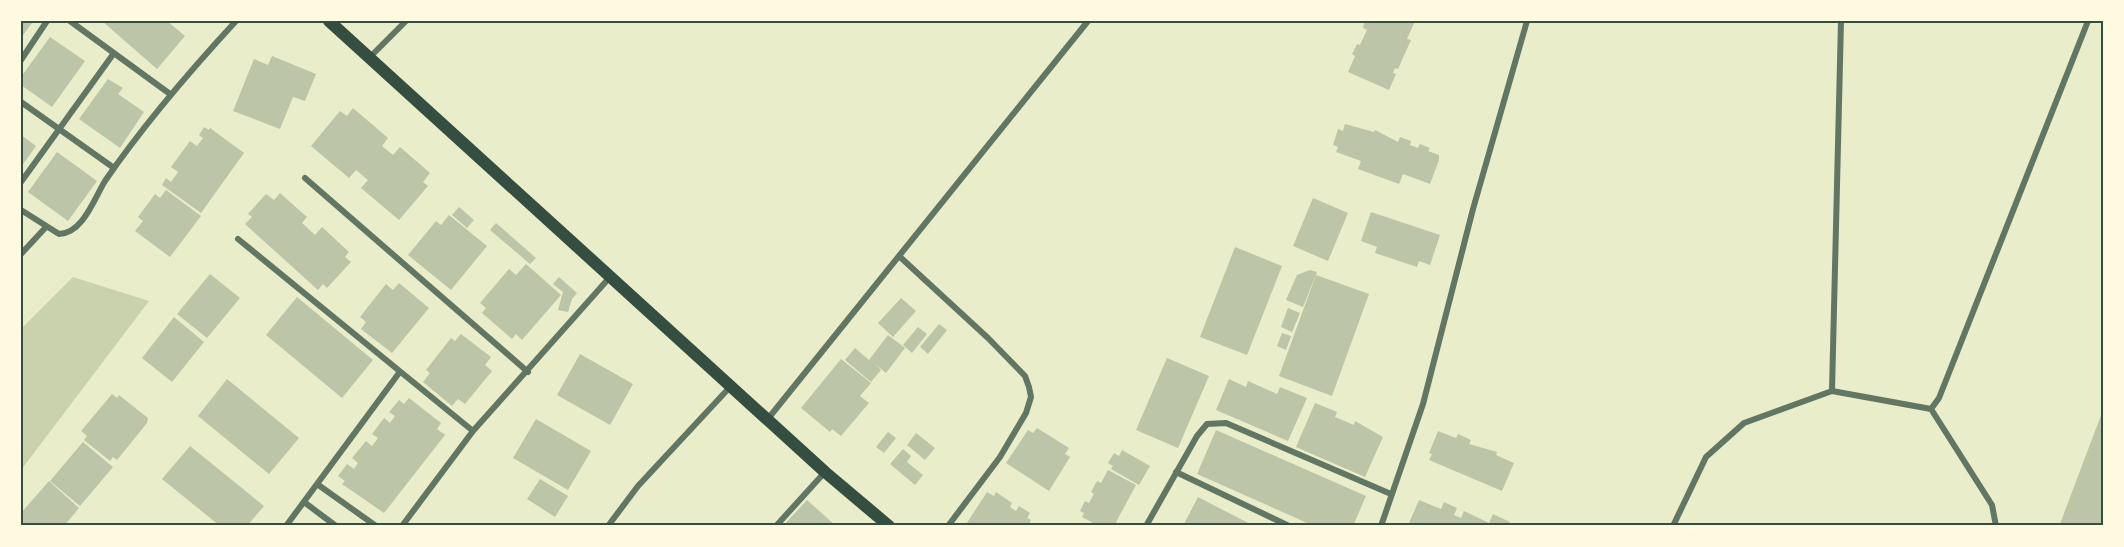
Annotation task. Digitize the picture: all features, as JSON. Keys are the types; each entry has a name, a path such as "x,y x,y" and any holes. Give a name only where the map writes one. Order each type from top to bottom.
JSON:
{"main road":[{"path":"329,21 371,56 730,387 889,526"}],"street":[{"path":"21,60 47,21"},
{"path":"70,21 170,94"},
{"path":"21,210 59,234 71,232 80,223 114,168 170,94 236,21"},
{"path":"371,56 406,21"},
{"path":"767,420 1088,21"},
{"path":"1381,526 1423,404 1473,209 1527,21"},
{"path":"1832,391 1841,21"},
{"path":"1931,410 1939,398 2088,21"},
{"path":"21,182 114,53"},
{"path":"21,102 114,168"},
{"path":"305,178 528,372"},
{"path":"21,254 46,227"},
{"path":"238,239 399,373 473,431"},
{"path":"899,256 988,338 1024,376 1031,397 1026,413 1000,457 948,526"},
{"path":"402,526 473,431 610,278"},
{"path":"286,526 399,373"},
{"path":"608,526 638,486 730,387"},
{"path":"1672,526 1706,457 1744,423 1832,391 1931,410 1992,505 1996,526"},
{"path":"1146,526 1176,472 1207,424 1226,423 1391,494"},
{"path":"776,526 825,472"},
{"path":"1176,472 1289,526"},
{"path":"318,484 376,526"},
{"path":"304,502 336,526"}],"green space":[{"path":"73,277 149,301 21,470 21,329"}],"building":[{"path":"21,21 32,23 21,38"},
{"path":"102,21 167,21 185,36 157,69"},
{"path":"1365,21 1415,21 1407,39 1411,40 1398,69 1395,68 1393,73 1396,74 1389,90 1348,72 1355,56 1352,54 1357,44 1360,45 1367,30 1363,28"},
{"path":"50,37 85,61 52,107 21,85 21,77"},
{"path":"272,56 316,74 305,101 293,97 280,129 233,111 254,59 268,65"},
{"path":"108,79 123,88 118,94 144,112 120,148 79,119"},
{"path":"353,108 388,138 382,146 393,155 400,147 430,173 423,182 428,186 399,220 361,188 368,180 356,170 349,178 311,146 340,111 347,116"},
{"path":"1345,124 1374,132 1375,130 1398,142 1400,137 1411,141 1410,145 1418,148 1420,144 1430,148 1428,151 1439,155 1439,160 1430,184 1403,174 1399,184 1358,169 1361,161 1336,152 1338,147 1333,145 1338,129 1343,131"},
{"path":"204,127 209,130 210,128 244,153 201,213 162,185 166,178 171,182 178,172 171,167 190,141 197,146 203,138 199,135"},
{"path":"21,135 36,146 21,167"},
{"path":"57,152 97,181 68,221 28,192"},
{"path":"166,190 201,216 170,257 135,231 143,221 138,217 155,194 160,198"},
{"path":"280,193 307,217 302,223 315,235 322,227 349,252 345,257 351,262 327,288 323,284 318,290 245,224 252,217 248,214 266,194 274,200"},
{"path":"1313,198 1348,213 1328,261 1293,246"},
{"path":"459,207 474,220 467,228 452,215"},
{"path":"1371,212 1440,235 1430,265 1419,261 1417,267 1375,253 1377,247 1361,241"},
{"path":"449,215 487,246 451,290 408,255 436,221 441,225"},
{"path":"496,223 536,258 530,264 490,230"},
{"path":"1235,247 1282,266 1247,355 1200,337"},
{"path":"526,264 561,295 522,340 516,334 512,339 482,313 486,308 480,303 509,269 516,275"},
{"path":"1310,270 1317,272 1303,307 1286,300 1297,275"},
{"path":"210,274 240,298 207,338 177,314"},
{"path":"1316,275 1369,294 1332,396 1279,376"},
{"path":"559,277 577,293 572,299 568,312 558,310 563,292 553,284"},
{"path":"399,283 429,308 392,353 361,329 366,322 360,317 386,284 393,290"},
{"path":"297,297 373,360 342,398 266,335"},
{"path":"901,298 916,311 893,337 878,323"},
{"path":"1288,308 1300,313 1292,332 1281,327"},
{"path":"174,317 204,342 172,382 142,358"},
{"path":"939,324 947,330 928,354 920,347"},
{"path":"918,327 927,334 912,353 903,345"},
{"path":"1282,333 1291,336 1286,350 1277,346"},
{"path":"461,334 491,357 485,365 492,371 465,404 458,399 452,406 423,382 430,373 426,370 451,338 455,341"},
{"path":"888,335 905,348 886,373 875,364 881,370 871,382 845,360 855,348 869,360"},
{"path":"580,354 633,384 610,425 557,395"},
{"path":"1167,358 1209,376 1178,448 1136,430"},
{"path":"841,359 871,383 860,396 869,403 841,436 832,429 830,432 801,408"},
{"path":"227,379 299,438 269,474 198,416"},
{"path":"1229,379 1246,387 1248,381 1277,394 1280,387 1307,398 1288,441 1216,410"},
{"path":"112,394 117,398 119,395 148,418 147,423 117,460 113,457 110,461 84,440 87,436 81,431"},
{"path":"409,398 441,423 437,429 445,435 384,513 342,484 345,481 338,476 347,464 354,469 358,463 352,458 366,441 372,446 378,438 372,434 384,418 390,423 395,416 389,412 399,400 404,404"},
{"path":"1315,403 1337,412 1335,417 1354,425 1355,421 1383,437 1365,477 1296,447"},
{"path":"2103,410 2103,526 2065,526 2060,524"},
{"path":"536,419 591,451 568,490 513,458"},
{"path":"1037,428 1069,448 1065,454 1070,457 1049,491 1006,463 1028,430 1033,433"},
{"path":"1216,430 1366,496 1353,526 1314,526 1197,474"},
{"path":"1438,431 1456,438 1458,434 1471,440 1469,444 1497,452 1496,455 1514,463 1502,491 1429,460 1432,454 1429,453"},
{"path":"888,432 896,438 884,453 876,447"},
{"path":"916,433 935,448 925,460 907,445"},
{"path":"83,442 113,467 80,506 50,481"},
{"path":"190,446 264,506 247,526 220,526 162,479"},
{"path":"903,449 911,456 907,462 923,475 915,485 890,464"},
{"path":"1122,450 1150,466 1139,485 1111,469 1113,466 1108,463 1114,453 1119,456"},
{"path":"1108,470 1136,485 1114,526 1099,526 1082,517 1084,513 1080,511 1085,501 1089,503 1094,494 1091,492 1097,481 1101,483"},
{"path":"540,479 568,496 555,517 527,499"},
{"path":"49,481 79,508 64,526 24,526 21,524 21,513"},
{"path":"987,492 994,496 996,492 1012,503 1010,507 1016,511 1019,506 1030,513 1027,518 1031,520 1028,526 965,526"},
{"path":"1198,497 1254,526 1183,526"},
{"path":"807,500 836,526 783,526"},
{"path":"1419,500 1441,509 1444,502 1457,508 1454,515 1461,518 1464,511 1489,523 1493,514 1510,522 1508,526 1415,526 1409,523"}]}
